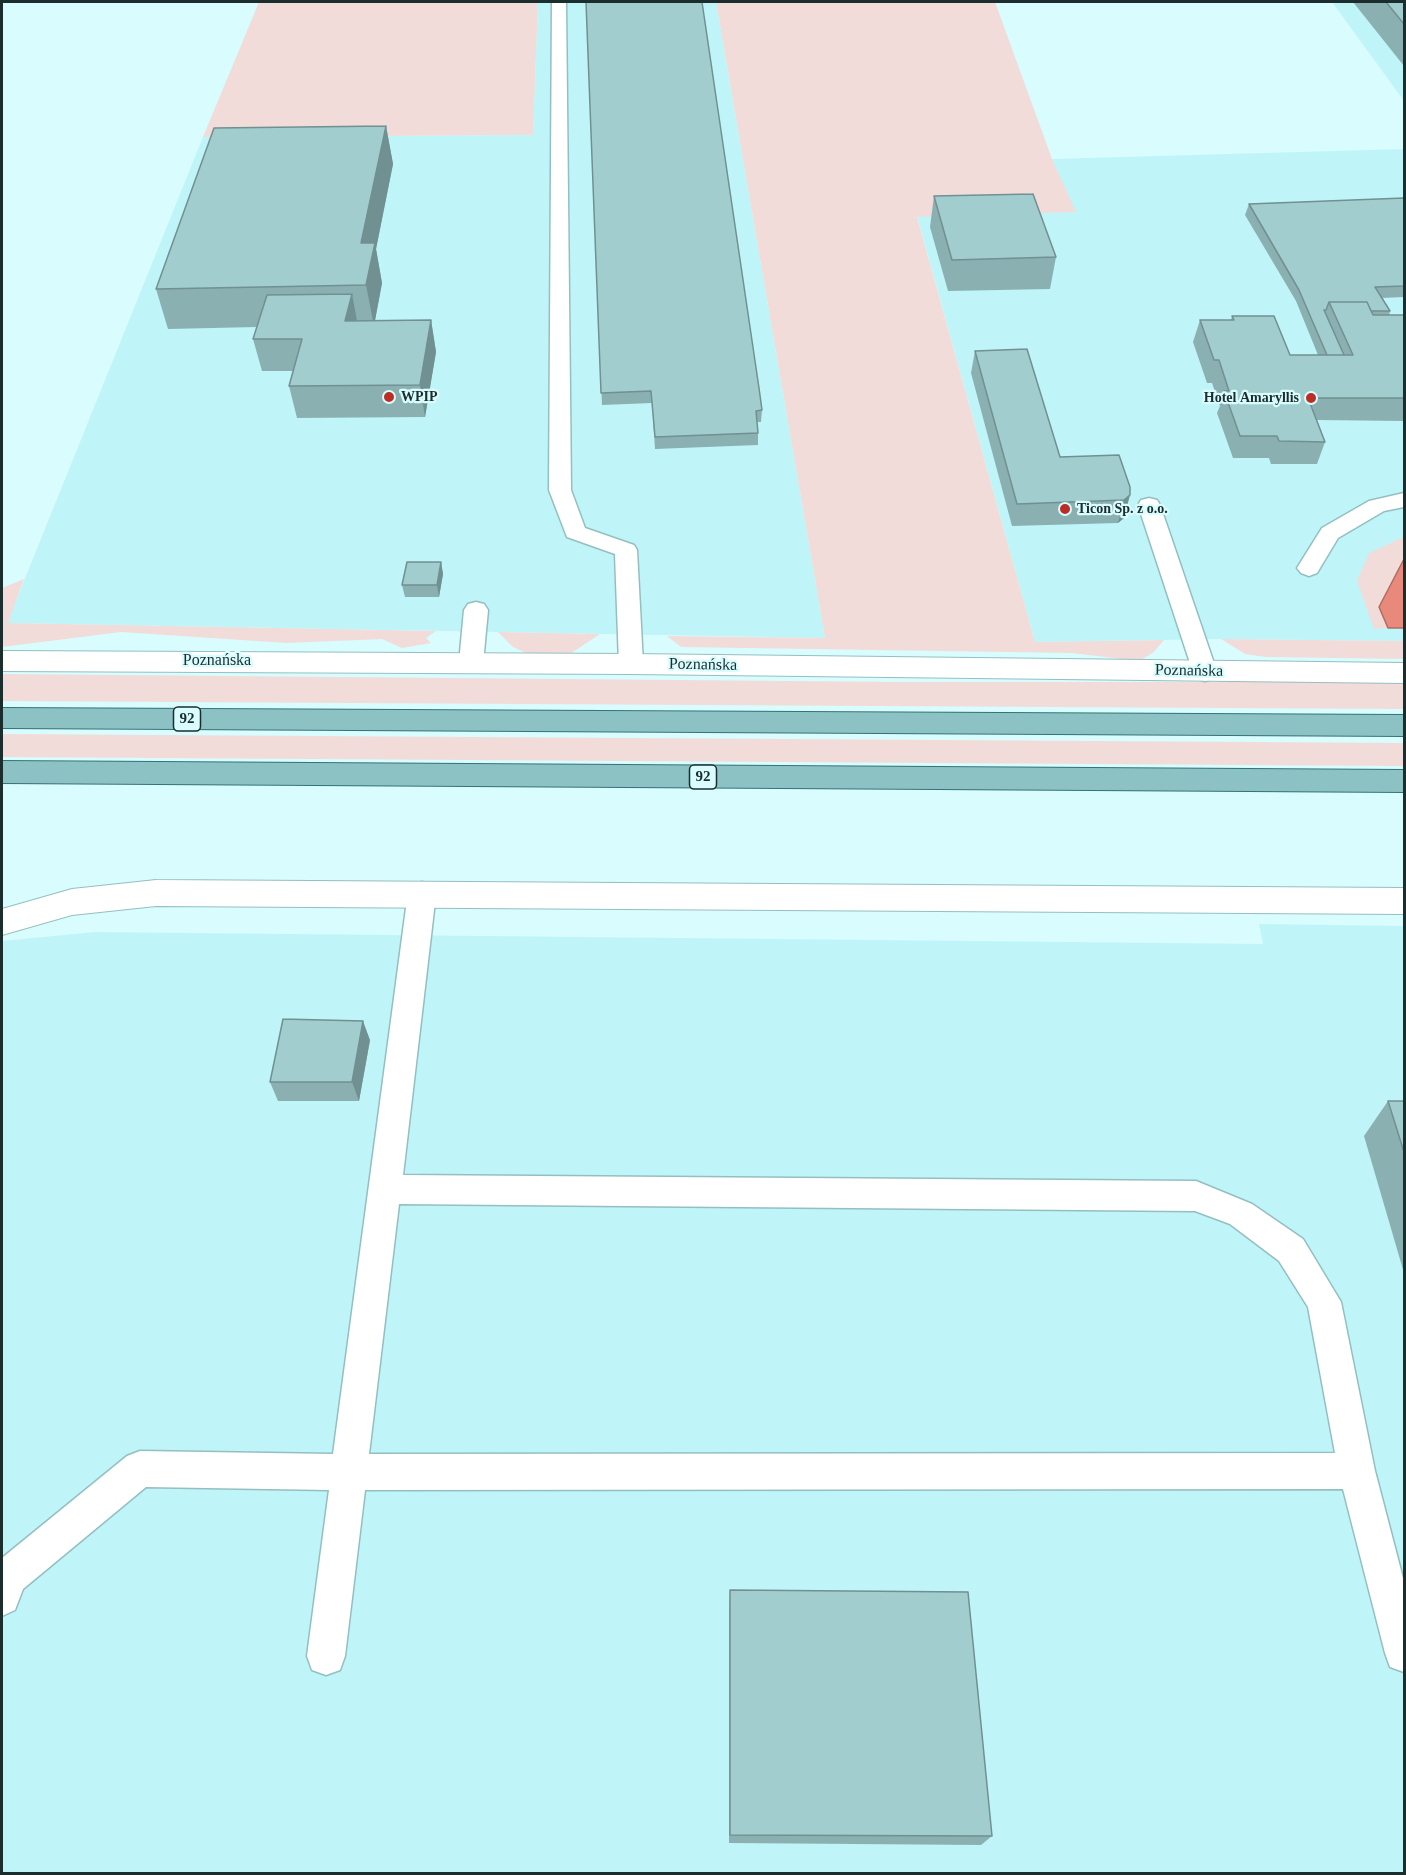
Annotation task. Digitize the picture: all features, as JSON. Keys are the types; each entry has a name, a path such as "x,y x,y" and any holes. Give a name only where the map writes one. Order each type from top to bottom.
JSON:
{"main road":[{"name":"92","path":"2,718 1404,726"},
{"name":"92","path":"2,772 1404,781"}],"street":[{"name":"Poznańska","path":"2,660 631,664 1404,673"},
{"path":"2,900 72,902 156,893 422,893 1404,901"},
{"path":"2,922 72,902"}],"lane":[{"path":"559,2 560,490 575,532 626,550 631,664"},
{"path":"1309,568 1330,533 1377,506 1404,500"},
{"path":"1149,506 1205,672"},
{"path":"471,663 476,610"},
{"path":"326,1656 422,893"},
{"path":"384,1190 1196,1196 1241,1214 1291,1250 1323,1302 1357,1471 1404,1653"},
{"path":"2,1597 7,1578 140,1469 1357,1471"}],"shaded area":[{"path":"259,2 538,2 533,135 203,137"},
{"path":"538,2 716,2 825,638 7,623 203,137 533,135"},
{"path":"716,2 995,2 1052,159 1076,212 917,217 1035,642 1164,640 1154,652 1139,661 1072,653 681,647 667,636 825,638"},
{"path":"1332,2 1404,2 1404,101"},
{"path":"1404,149 1404,641 1221,639 1035,642 917,216 1075,212 1052,159"},
{"path":"1404,537 1404,559 1379,607 1388,628 1374,629 1357,581 1369,553"},
{"path":"1404,559 1404,628 1388,628 1379,607"},
{"path":"24,579 8,623 436,631 426,638 431,643 402,648 382,639 287,643 121,632 2,647 2,588"},
{"path":"498,632 600,634 570,654 532,656 513,647"},
{"path":"1221,639 1404,641 1404,659 1266,657 1245,654"},
{"path":"2,674 899,682 1354,682 1404,684 1404,709 2,701"},
{"path":"2,734 1404,743 1404,766 2,757"},
{"path":"1259,924 1404,926 1404,1873 2,1873 2,941 95,932 1263,944"}],"building":[{"path":"586,2 702,2 762,410 756,411 758,433 655,437 651,391 601,393"},
{"path":"1386,2 1404,2 1404,24"},
{"path":"386,126 361,243 375,243 366,285 156,289 214,128"},
{"path":"1033,194 1056,257 952,260 934,196"},
{"path":"1404,198 1404,286 1375,287 1390,311 1371,311 1367,302 1329,302 1324,310 1344,355 1327,355 1299,290 1249,204"},
{"path":"352,294 345,321 431,320 420,385 289,386 302,339 253,339 267,295"},
{"name":"Hotel Amaryllis","path":"1329,302 1367,302 1373,315 1404,315 1404,398 1308,398 1325,442 1279,441 1277,436 1240,436 1224,391 1229,391 1219,360 1214,360 1200,320 1234,320 1232,316 1274,316 1290,355 1353,355"},
{"path":"1027,349 1060,457 1119,455 1130,487 1130,495 1124,500 1017,504 975,351"},
{"path":"407,562 441,562 437,585 402,585"},
{"path":"283,1019 363,1021 352,1082 270,1082"},
{"path":"1388,1101 1404,1101 1404,1152"},
{"path":"730,1590 968,1592 992,1836 730,1835"}],"place":[{"name":"WPIP","path":"389,397"},
{"name":"Hotel Amaryllis","path":"1311,398"},
{"name":"Ticon Sp. z o.o.","path":"1065,509"}]}
